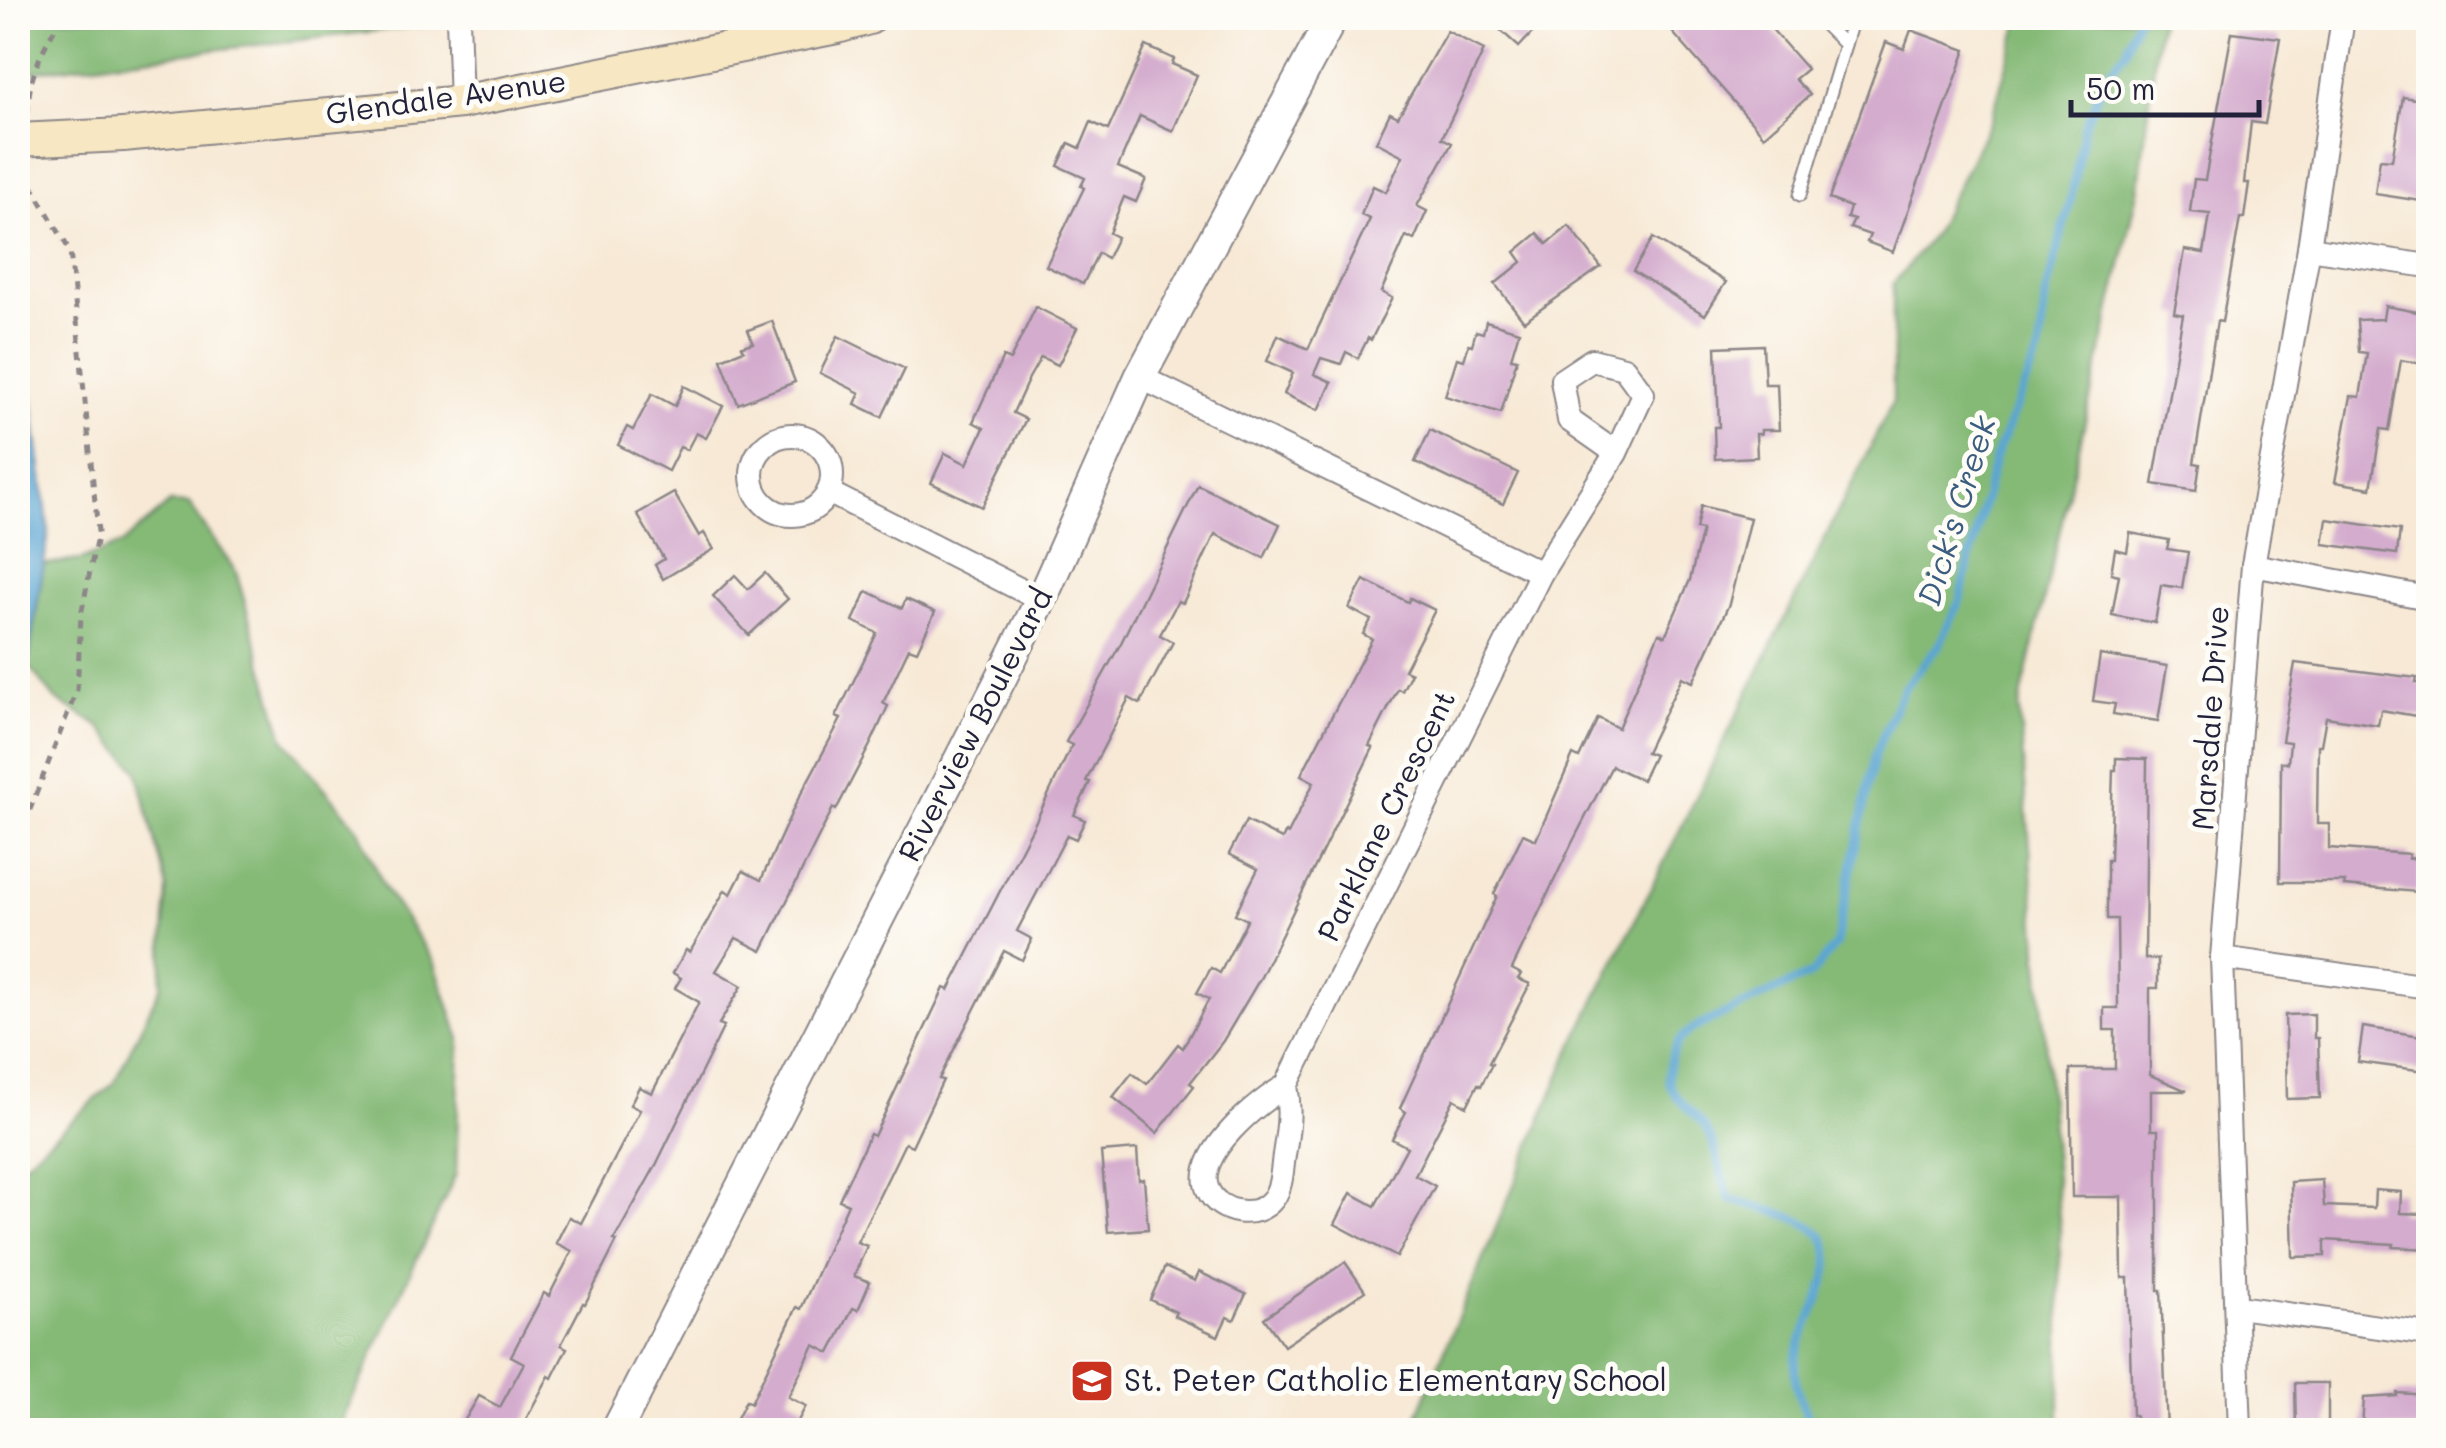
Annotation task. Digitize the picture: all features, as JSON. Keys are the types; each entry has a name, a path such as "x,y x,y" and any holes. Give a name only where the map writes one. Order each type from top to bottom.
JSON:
{"main road":[{"name":"Glendale Avenue","path":"25,139 123,135 461,102 869,18"}],"street":[{"path":"458,18 461,102"},
{"name":"Riverview Boulevard","path":"617,1430 1040,600 1140,377 1332,18"},
{"name":"Marsdale Drive","path":"2240,1430 2222,958 2253,565 2309,248 2343,18"},
{"path":"2309,248 2428,266"},
{"path":"1140,377 1541,573"},
{"name":"Parklane Crescent","path":"1286,1086 1262,1098 1210,1160 1208,1190 1226,1208 1252,1212 1275,1198 1290,1108 1286,1086 1541,573 1616,453"},
{"path":"828,492 1040,600"},
{"path":"2253,565 2428,598"},
{"path":"2222,958 2428,986"},
{"path":"2238,1307 2428,1334"}],"lane":[{"path":"1818,18 1845,44"},
{"path":"1800,195 1853,18"}],"path":[{"path":"18,840 77,690 81,615 98,532 70,252 29,181 25,139 28,92 41,51 61,18"}],"green space":[{"path":"18,18 486,18 18,73"},
{"path":"2020,18 2160,18 2138,192 2019,707 2060,1230 2060,1430 1411,1430 1571,1049 1893,401 1893,284 1932,236 1991,120"},
{"path":"170,503 189,504 236,572 284,739 359,830 385,889 434,961 460,1039 456,1174 338,1430 18,1430 18,1168 114,1083 161,986 167,887 137,770 99,726 56,700 18,653 30,566 81,560 122,544"}],"water":[{"path":"18,286 49,532 18,724"}],"building":[{"path":"1487,18 1546,18 1519,47"},
{"path":"1660,18 1762,18 1807,69 1795,79 1810,95 1764,136"},
{"path":"1911,30 1966,50 1893,252 1867,242 1870,235 1850,228 1854,220 1847,218 1850,207 1829,199 1886,42 1904,49"},
{"path":"1447,31 1484,50 1442,138 1452,143 1417,206 1427,211 1414,240 1406,236 1381,292 1392,298 1371,340 1368,338 1358,358 1346,352 1341,364 1321,358 1314,374 1332,382 1319,410 1284,394 1293,373 1267,361 1278,335 1308,349 1370,219 1361,215 1373,186 1386,192 1403,156 1376,142 1390,113 1398,117"},
{"path":"2232,32 2280,38 2265,124 2251,122 2244,218 2240,218 2222,322 2217,321 2194,463 2200,464 2196,491 2153,484 2183,315 2174,313 2185,250 2204,253 2210,214 2190,212 2194,179 2205,180"},
{"path":"1146,46 1197,75 1173,131 1140,116 1118,167 1146,179 1136,202 1124,197 1109,233 1117,237 1107,258 1098,253 1083,284 1046,266 1084,188 1081,186 1085,178 1058,166 1069,143 1080,148 1091,122 1108,130"},
{"path":"2403,97 2428,101 2428,202 2375,194 2380,159 2392,160"},
{"path":"1569,226 1601,267 1524,321 1495,284 1522,262 1515,252 1538,233 1547,244"},
{"path":"1653,238 1726,282 1705,315 1633,271"},
{"path":"2385,306 2428,314 2428,365 2401,360 2389,430 2381,429 2371,488 2335,482 2351,396 2360,397 2367,353 2359,352 2357,320 2383,319"},
{"path":"1036,307 1077,328 1058,365 1041,357 1029,378 1013,413 1026,419 982,507 931,483 945,453 967,464 984,428 973,422 1003,357 1010,360"},
{"path":"772,321 795,382 738,404 721,359 753,343 748,330"},
{"path":"1486,321 1519,331 1511,358 1517,359 1501,413 1445,396 1457,358 1464,360 1476,331 1483,333"},
{"path":"838,336 905,369 882,417 855,404 860,393 820,373"},
{"path":"1763,345 1765,384 1777,384 1779,430 1761,430 1761,434 1756,434 1757,457 1715,459 1714,427 1719,427 1716,347"},
{"path":"684,386 723,406 706,438 696,433 687,450 680,447 668,471 618,445 627,427 633,430 652,394 675,406"},
{"path":"1430,430 1518,473 1503,504 1415,462"},
{"path":"1198,485 1280,524 1264,558 1215,534 1183,603 1178,601 1160,635 1173,642 1140,704 1129,698 1086,781 1090,782 1074,815 1085,820 1076,839 1067,835 1017,931 1032,939 1022,960 1004,951 939,1079 943,1080 912,1146 905,1143 857,1242 867,1246 854,1276 870,1282 858,1310 853,1308 830,1353 814,1345 788,1397 806,1406 793,1430 731,1430 746,1400 751,1403 797,1307 801,1309 848,1204 839,1200 870,1134 874,1136 944,988 949,990 1034,825 1072,745 1066,742 1121,643"},
{"path":"674,493 699,536 704,533 714,549 663,579 655,565 664,559 637,514"},
{"path":"1701,506 1750,518 1729,604 1693,682 1682,677 1646,752 1654,755 1642,780 1612,766 1572,843 1512,969 1521,974 1518,979 1530,984 1481,1086 1478,1084 1467,1106 1454,1099 1415,1175 1435,1186 1397,1257 1335,1224 1351,1193 1375,1206 1407,1147 1392,1139 1406,1112 1400,1108 1497,896 1494,894 1523,834 1536,840 1573,755 1579,758 1598,718 1618,728 1659,633 1665,636 1690,580 1702,530 1696,529"},
{"path":"2327,519 2400,530 2397,554 2323,544"},
{"path":"2130,533 2169,540 2167,549 2188,552 2182,588 2161,585 2155,623 2112,615 2119,575 2111,573 2115,549 2127,552"},
{"path":"765,573 788,599 749,635 713,596 735,575 748,589"},
{"path":"1364,580 1408,602 1410,598 1435,610 1404,670 1411,673 1402,691 1398,689 1369,746 1373,748 1261,977 1223,1041 1190,1083 1194,1086 1157,1133 1113,1097 1132,1073 1147,1084 1178,1044 1183,1048 1209,999 1197,993 1211,968 1220,973 1247,920 1235,914 1258,869 1229,854 1246,821 1282,839 1288,834 1314,782 1301,775 1372,639 1363,634 1371,620 1349,608"},
{"path":"867,591 902,608 906,599 935,612 917,651 909,648 883,703 888,706 871,743 836,810 833,808 762,951 736,938 716,971 742,986 719,1024 724,1026 656,1165 561,1345 567,1348 552,1378 549,1376 520,1430 477,1430 463,1423 479,1396 500,1407 524,1363 511,1356 544,1293 549,1296 572,1251 556,1243 569,1217 581,1223 640,1110 630,1105 639,1087 652,1093 699,1002 675,988 681,978 673,973 686,950 690,952 725,890 731,894 743,871 761,880 841,719 836,717 877,633 853,621"},
{"path":"2100,655 2167,666 2158,721 2113,714 2115,704 2093,701"},
{"path":"2295,663 2417,678 2416,683 2428,685 2428,718 2381,710 2378,725 2326,717 2318,745 2317,824 2329,824 2329,848 2409,854 2408,858 2421,859 2418,892 2344,886 2345,882 2280,882 2281,762 2288,763 2290,742 2282,741"},
{"path":"2116,758 2147,759 2145,959 2158,959 2158,988 2150,988 2150,1075 2187,1091 2151,1091 2151,1130 2158,1130 2158,1290 2167,1430 2135,1430 2132,1415 2128,1278 2122,1278 2121,1197 2072,1197 2070,1069 2115,1069 2115,1030 2104,1030 2104,1008 2118,1008 2117,919 2107,919 2107,860"},
{"path":"2314,1014 2320,1098 2287,1099 2285,1015"},
{"path":"2363,1027 2428,1037 2425,1071 2358,1062"},
{"path":"1137,1149 1148,1229 1108,1232 1101,1152"},
{"path":"2322,1180 2324,1206 2374,1208 2375,1190 2401,1192 2400,1213 2428,1214 2428,1249 2325,1240 2325,1256 2293,1257 2291,1182"},
{"path":"1345,1262 1365,1291 1284,1346 1264,1318"},
{"path":"1165,1267 1195,1281 1199,1272 1246,1294 1234,1320 1227,1317 1218,1336 1150,1300"},
{"path":"2295,1383 2328,1383 2328,1430 2296,1430"},
{"path":"2397,1393 2428,1395 2428,1430 2362,1427 2364,1398"}],"waterway":[{"name":"Dick's Creek","path":"1814,1430 1797,1390 1795,1364 1827,1273 1829,1255 1824,1239 1812,1227 1793,1218 1730,1199 1711,1138 1670,1084 1671,1058 1680,1041 1694,1028 1812,974 1836,944 1875,754 1903,689 1939,645 1960,600 1995,457 2039,351 2046,293 2071,199 2084,127 2105,77 2125,52 2137,18"}],"place":[{"name":"St. Peter Catholic Elementary School","path":"1092,1381"}]}
